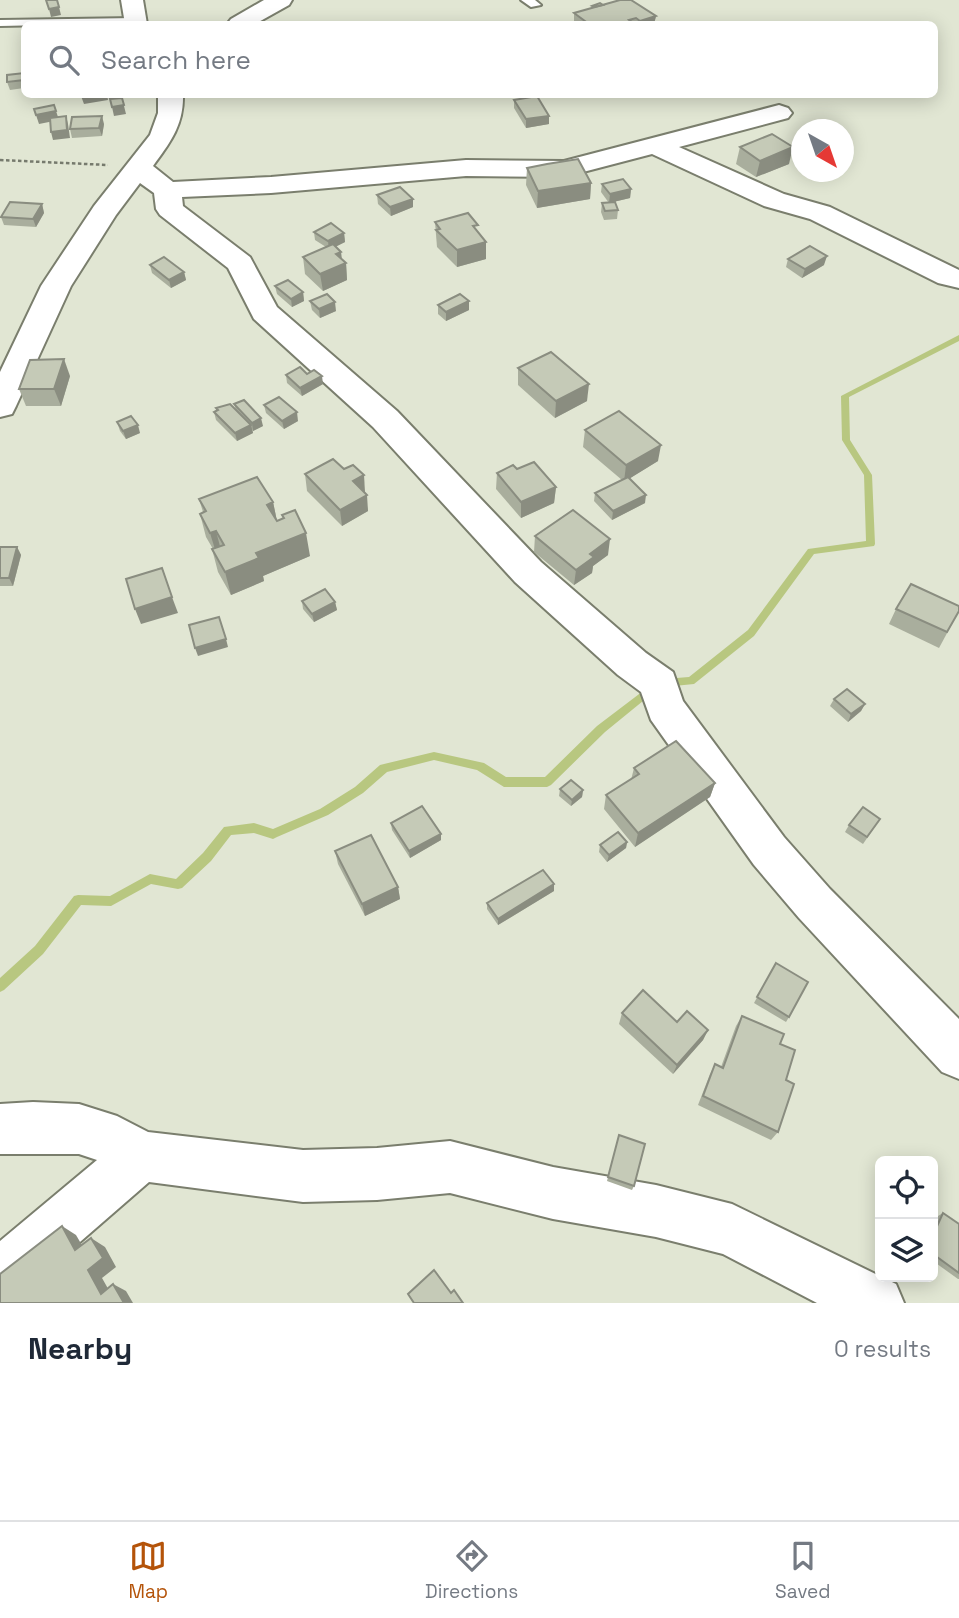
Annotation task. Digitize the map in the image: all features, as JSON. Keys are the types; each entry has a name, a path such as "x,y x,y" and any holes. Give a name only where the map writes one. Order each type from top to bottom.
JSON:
{"street":[{"path":"244,21 281,0"},
{"path":"0,406 56,286 137,167 162,136 170,113 170,98"},
{"path":"137,167 167,190 271,185 466,168 564,169 779,113"},
{"path":"657,146 774,200 820,214 948,277 959,279"},
{"path":"167,190 170,209 240,263 265,312 385,419 528,572 632,664 659,683 665,708 769,852 853,944 927,1016 959,1055"},
{"path":"0,1129 79,1129 117,1140 141,1156 303,1176 377,1174 450,1167 732,1230 796,1265 877,1303"},
{"path":"0,1276 141,1156"}],"lane":[{"path":"34,21 135,15"},
{"path":"0,23 21,22"}],"path":[{"path":"0,160 137,167"}],"building":[{"path":"46,0 57,0 59,7 49,9"},
{"path":"620,0 631,0 656,16 640,21 636,18 630,21 585,21 574,13"},
{"path":"21,73 21,80 7,82 7,75"},
{"path":"122,98 124,105 112,107 110,99"},
{"path":"538,98 549,116 526,119 514,100"},
{"path":"54,105 56,111 36,115 34,109"},
{"path":"66,116 67,130 51,132 50,118"},
{"path":"102,116 99,128 70,129 72,117"},
{"path":"772,134 791,146 760,161 740,147"},
{"path":"578,159 591,183 538,191 527,168 547,164"},
{"path":"623,179 631,189 610,194 602,184"},
{"path":"400,187 413,199 390,207 377,195"},
{"path":"10,202 42,204 33,219 1,217"},
{"path":"615,202 618,210 605,211 602,203"},
{"path":"468,213 478,225 473,226 486,242 457,250 436,230 440,229 435,222"},
{"path":"331,223 344,233 328,241 314,232"},
{"path":"333,244 341,252 336,254 346,263 320,274 303,257"},
{"path":"810,246 827,256 805,269 788,259"},
{"path":"164,257 184,272 169,280 150,265"},
{"path":"288,280 303,292 291,299 275,286"},
{"path":"327,294 335,302 319,309 310,301"},
{"path":"460,294 469,301 446,312 438,305"},
{"path":"551,352 589,384 556,401 518,368"},
{"path":"64,359 54,389 19,389 30,360"},
{"path":"300,367 307,374 314,370 322,376 300,388 286,375"},
{"path":"279,397 297,412 282,421 264,405"},
{"path":"244,400 261,418 252,423 234,404"},
{"path":"230,404 251,425 235,433 214,412 218,410 216,408"},
{"path":"619,411 661,445 626,465 585,430"},
{"path":"131,416 138,425 123,431 117,422"},
{"path":"333,459 344,469 353,465 364,475 353,481 367,495 340,510 305,474"},
{"path":"534,462 556,487 521,502 497,473 513,465 517,469"},
{"path":"257,477 273,502 267,505 277,521 284,518 282,515 295,510 306,533 256,553 259,558 225,572 212,549 224,545 216,531 210,533 200,514 206,511 199,499"},
{"path":"628,477 646,495 613,511 595,493"},
{"path":"573,510 610,539 590,554 594,557 576,570 535,536"},
{"path":"0,547 17,547 9,578 0,578"},
{"path":"162,568 172,597 135,609 126,579"},
{"path":"911,584 959,606 947,632 896,609"},
{"path":"325,589 335,602 312,614 302,601"},
{"path":"219,617 226,639 195,648 189,625"},
{"path":"847,689 865,704 851,714 834,699"},
{"path":"676,741 715,783 638,833 606,795 639,774 634,768"},
{"path":"571,780 583,790 572,800 560,789"},
{"path":"422,806 441,834 409,851 391,823"},
{"path":"863,807 880,819 867,837 849,825"},
{"path":"618,832 627,842 609,855 600,845"},
{"path":"371,835 398,887 362,904 335,851"},
{"path":"543,870 554,884 498,919 487,903"},
{"path":"776,963 808,982 789,1017 757,997"},
{"path":"643,990 677,1022 687,1011 708,1030 677,1065 622,1013"},
{"path":"742,1016 784,1034 780,1044 795,1050 786,1080 794,1084 778,1132 703,1096 715,1064 723,1068"},
{"path":"619,1135 645,1144 634,1186 608,1177"},
{"path":"943,1213 959,1224 959,1273 938,1258 938,1224"},
{"path":"62,1226 75,1250 91,1238 103,1258 88,1270 101,1294 113,1284 124,1303 0,1303 0,1274"},
{"path":"434,1270 451,1293 454,1290 463,1303 414,1303 408,1294"}],"waterway":[{"path":"664,683 691,681 751,633 811,551 871,544 868,475 846,440 845,396 959,338"},
{"path":"0,986 39,950 78,900 111,901 150,879 178,884 207,857 228,830 254,828 273,834 324,812 359,790 384,768 434,756 480,766 504,782 547,782 601,729 651,689"}]}
